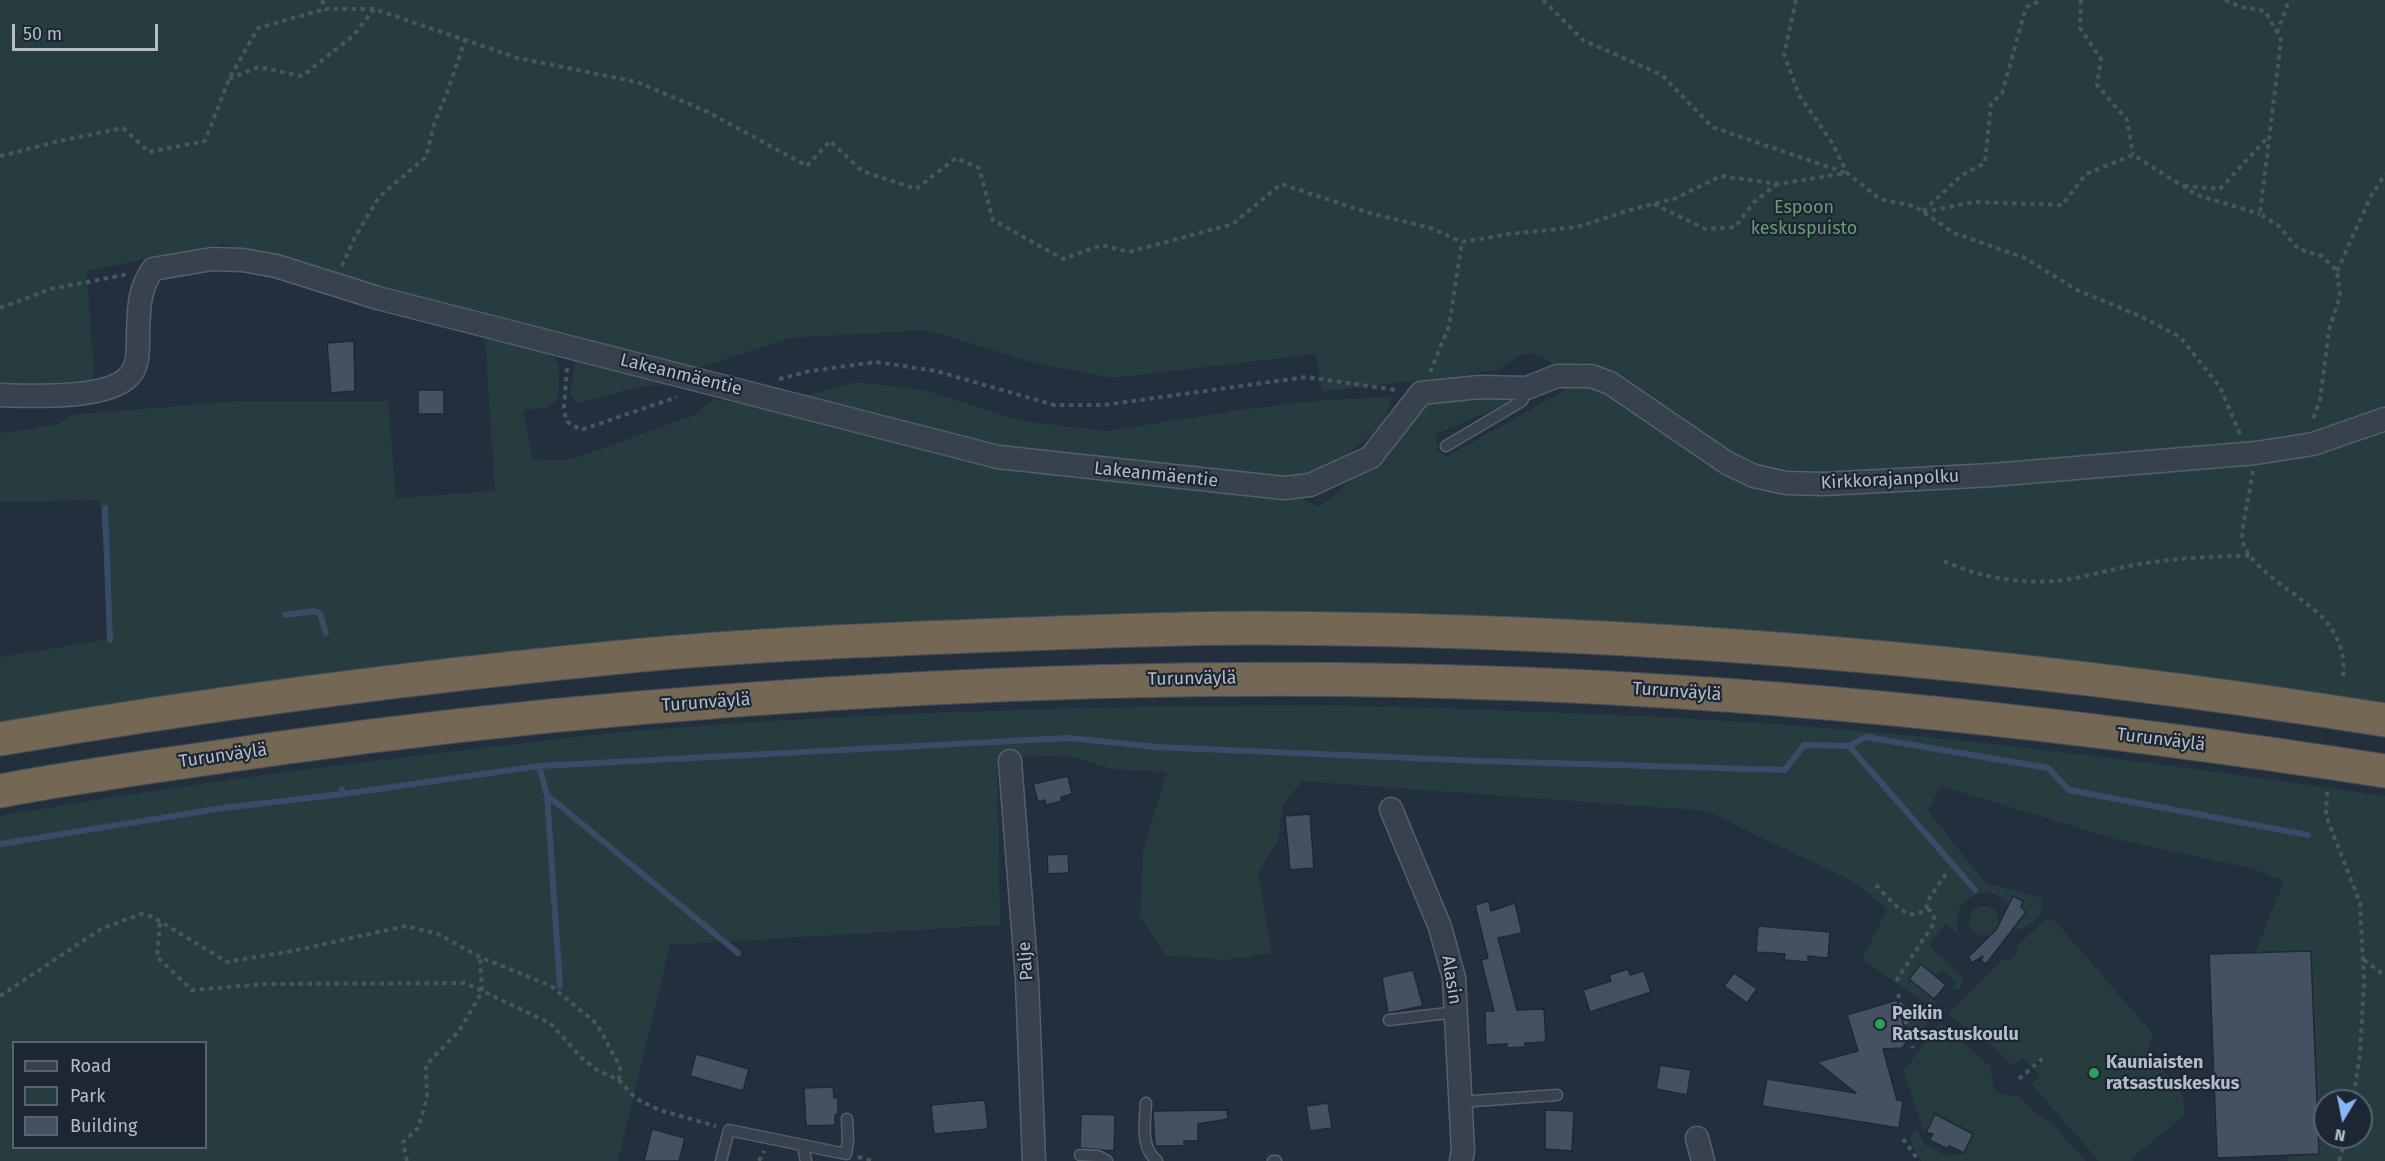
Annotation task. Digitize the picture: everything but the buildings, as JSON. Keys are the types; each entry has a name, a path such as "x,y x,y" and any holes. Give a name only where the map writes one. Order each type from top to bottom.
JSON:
{"highway":[{"path":"0,739 306,692 624,657 789,645 955,637 1251,628 1516,634 1829,654 2143,685 2385,720"},
{"name":"Turunväylä","path":"0,791 311,743 626,709 959,686 1250,679 1531,684 1826,703 2153,738 2385,771"}],"street":[{"name":"Lakeanmäentie","path":"153,269 212,259 243,260 276,266 378,298 998,457 1284,488 1310,485 1371,457 1421,393"},
{"path":"0,395 84,394 119,384 131,375 138,357 139,305 143,283 153,269"},
{"name":"Kirkkorajanpolku","path":"1421,393 1480,387 1527,388 1557,376 1591,376 1610,383 1727,463 1754,476 1786,483 1824,484 1992,475 2253,453 2313,444 2385,419"},
{"name":"Palje","path":"1010,761 1027,980 1034,1161"},
{"name":"Alasin","path":"1391,809 1440,927 1454,978 1461,1161"},
{"path":"1697,1138 1703,1161"}],"lane":[{"path":"1446,446 1522,401 1527,388"},
{"path":"1389,1020 1456,1012"},
{"path":"1460,1102 1557,1095"},
{"path":"1146,1103 1145,1142 1149,1152 1157,1161"},
{"path":"721,1161 729,1130 846,1154 847,1119"},
{"path":"802,1146 806,1161"},
{"path":"1080,1155 1098,1156 1107,1161"}],"path":[{"path":"322,0 325,9"},
{"path":"1543,0 1583,39 1662,75 1712,127 1847,173 1880,200 1914,206 1954,234 2025,258 2076,290 2140,316 2180,338 2220,387 2253,453 2242,539 2249,556 2270,577 2319,612 2333,628 2344,664 2343,679"},
{"path":"1796,0 1784,54 1800,95 1831,141 1847,173"},
{"path":"1922,212 1962,175 1984,164 1991,104 2002,93 2026,7 2043,0"},
{"path":"2080,0 2080,28 2101,59 2097,85 2127,120 2133,155 2197,195 2260,214 2280,227 2298,249 2322,256 2337,271"},
{"path":"2225,0 2241,7 2265,12 2280,40 2260,214"},
{"path":"2277,34 2289,0"},
{"path":"0,156 123,128 148,152 205,141 229,79 258,28 325,9 374,9 518,58 637,82 708,112 807,166 830,141 862,171 916,189 956,158 979,168 993,220 1063,259 1102,245 1129,252 1233,224 1281,184 1366,212 1431,228 1462,242 1509,234 1577,227 1674,199 1721,176 1778,184 1847,173"},
{"path":"229,79 258,67 302,76 352,36 374,9"},
{"path":"334,284 355,237 379,197 426,157 434,124 465,40"},
{"path":"2184,186 2220,189 2268,137"},
{"path":"1922,212 1974,202 2062,205 2086,174 2133,155"},
{"path":"2304,445 2320,400 2329,330 2340,296 2337,271 2371,196 2385,174"},
{"path":"1654,204 1705,229 1735,227 1754,202 1778,184"},
{"path":"738,389 810,371 876,362 936,371 1054,405 1104,405 1306,378 1421,393 1449,326 1462,242"},
{"path":"0,309 51,289 153,269"},
{"path":"570,348 564,408 566,421 581,430 669,398 681,396"},
{"path":"1944,561 1967,572 2024,582 2064,580 2142,564 2214,556 2249,556"},
{"path":"2327,792 2325,816 2360,903 2363,960 2360,1054 2355,1089"},
{"path":"1876,885 1907,914 1915,915 1926,909 1929,899 1947,872"},
{"path":"1896,981 1932,926 1934,917 1930,910 1926,909"},
{"path":"0,996 102,929 141,914 153,917 227,962 292,951 406,926 438,934 480,957 550,987 597,1024 620,1067 619,1080"},
{"path":"160,923 157,957 192,990 266,984 465,983 550,1023 590,1064 597,1070 619,1080 636,1098 659,1110 729,1130"},
{"path":"407,1161 404,1142 418,1128 427,1098 426,1065 459,1031 482,992 480,957"},
{"path":"2363,960 2385,976"},
{"path":"1898,994 1913,1048"},
{"path":"2019,1079 2044,1057"},
{"path":"1904,1139 1919,1161"}],"green space":[{"name":"Espoon keskuspuisto","path":"0,0 2385,0 2385,414 2314,439 1934,475 1765,476 1614,379 1601,367 1583,362 1558,367 1530,353 1517,357 1498,370 1322,391 1316,354 1112,378 1030,362 928,330 790,338 698,368 222,244 87,271 94,379 24,386 0,384"},
{"path":"485,339 539,349 553,355 559,367 558,398 548,408 523,410 533,461 573,459 694,415 713,399 760,407 856,382 924,390 1022,421 1107,431 1247,409 1326,400 1391,397 1384,425 1340,460 1279,484 1318,507 1338,493 1352,475 1389,456 1395,444 1431,397 1513,394 1509,403 1436,434 1437,451 1446,457 1578,383 1600,385 1743,478 2089,476 2385,422 2385,706 2196,675 1149,616 0,727 0,657 110,639 100,500 0,502 0,433 56,425 73,415 238,401 388,401 396,498 495,491"},
{"path":"580,358 671,384 639,387 578,403 570,395 575,363"},
{"path":"1324,705 1673,718 1939,738 2088,755 2385,796 2385,1161 2288,1161 2311,951 2255,953 2284,881 2250,868 2115,839 1941,786 1928,810 1985,883 2042,898 2042,904 2039,914 2032,923 2017,930 2013,927 2010,909 2004,899 1994,894 1984,893 1965,902 1959,911 1957,923 1961,937 1946,923 1929,945 1964,979 1960,989 1952,989 1956,981 1942,970 1936,977 1921,964 1909,978 1937,1002 1932,1004 1922,1001 1862,959 1887,909 1857,884 1708,811 1302,781 1283,804 1278,840 1258,873 1272,953 1224,960 1165,955 1140,916 1143,850 1167,772 1111,769 1068,755 997,758 1000,925 670,945 618,1161 0,1161 0,816 302,770 588,735 798,719 1061,709"},
{"path":"1984,906 1995,910 1999,921 1995,932 1984,936 1973,932 1969,921 1973,910"},
{"path":"2048,919 2055,921 2153,1034 2147,1049 2183,1096 2185,1115 2131,1159 2133,1161 2099,1161 2031,1084 2040,1076 2034,1069 2045,1059 2043,1056 2031,1066 2023,1057 2013,1066 1996,1049 1950,1016 1949,1013 2002,960 2011,959 2017,954 2016,947"},
{"path":"1905,1005 1931,1017 1922,1031 1909,1029 1903,1008"},
{"path":"1939,1023 1952,1030 1991,1067 1992,1082 1996,1091 2005,1095 2019,1096 2036,1114 2050,1122 2086,1161 1922,1161 1912,1145 1911,1133 1918,1132 1925,1145 1947,1156 1964,1153 1973,1134 1935,1115 1925,1134 1904,1071"}],"waterway":[{"path":"105,508 110,640"},
{"path":"285,615 314,611 320,613 326,633"},
{"path":"1849,746 1866,737 2048,768 2069,790 2308,835"},
{"path":"539,766 1069,738 1156,747 1481,761 1785,770 1804,745 1849,746 1975,890"},
{"path":"342,789 343,794 539,766 547,795 560,986"},
{"path":"0,844 223,808 343,794"},
{"path":"547,795 738,953"}],"place":[{"name":"Peikin Ratsastuskoulu","path":"1880,1024"},
{"name":"Kauniaisten ratsastuskeskus","path":"2094,1073"}]}
